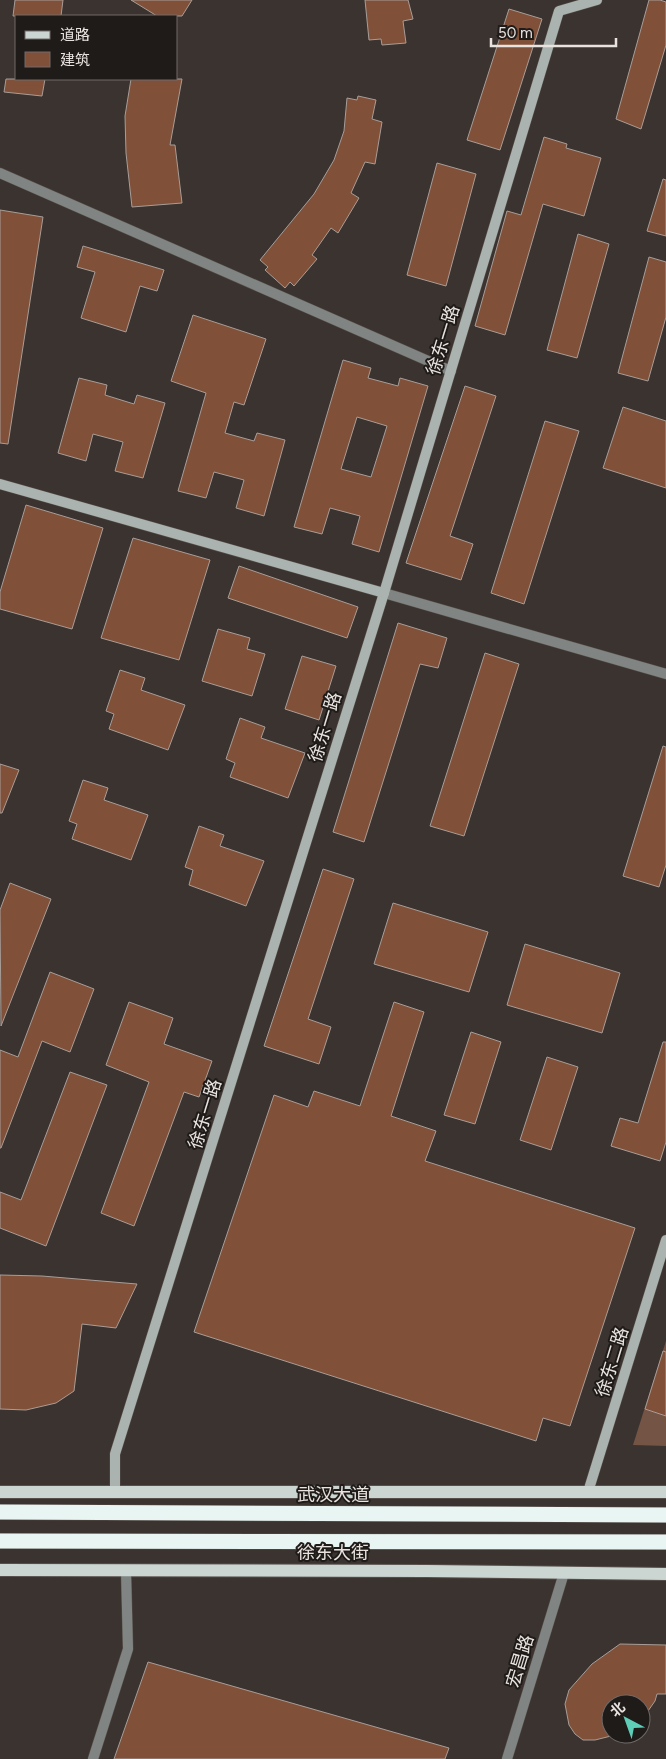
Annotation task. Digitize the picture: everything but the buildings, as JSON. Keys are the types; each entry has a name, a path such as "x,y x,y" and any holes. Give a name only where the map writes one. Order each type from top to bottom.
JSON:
{"highway":[{"name":"武汉大道","path":"0,1512 666,1515"},
{"path":"0,1541 666,1542"}],"main road":[{"path":"0,1492 666,1492"},
{"name":"徐东大街","path":"0,1570 427,1571 666,1574"}],"street":[{"name":"徐东一路","path":"115,1491 116,1454 384,593 559,11 597,0"},
{"path":"0,173 451,371"},
{"path":"0,484 666,674"},
{"name":"徐东二路","path":"588,1492 666,1240"},
{"path":"93,1759 128,1649 126,1571"},
{"name":"宏昌路","path":"506,1759 564,1573"}],"shaded area":[{"path":"666,1341 666,1446 633,1445"}]}
